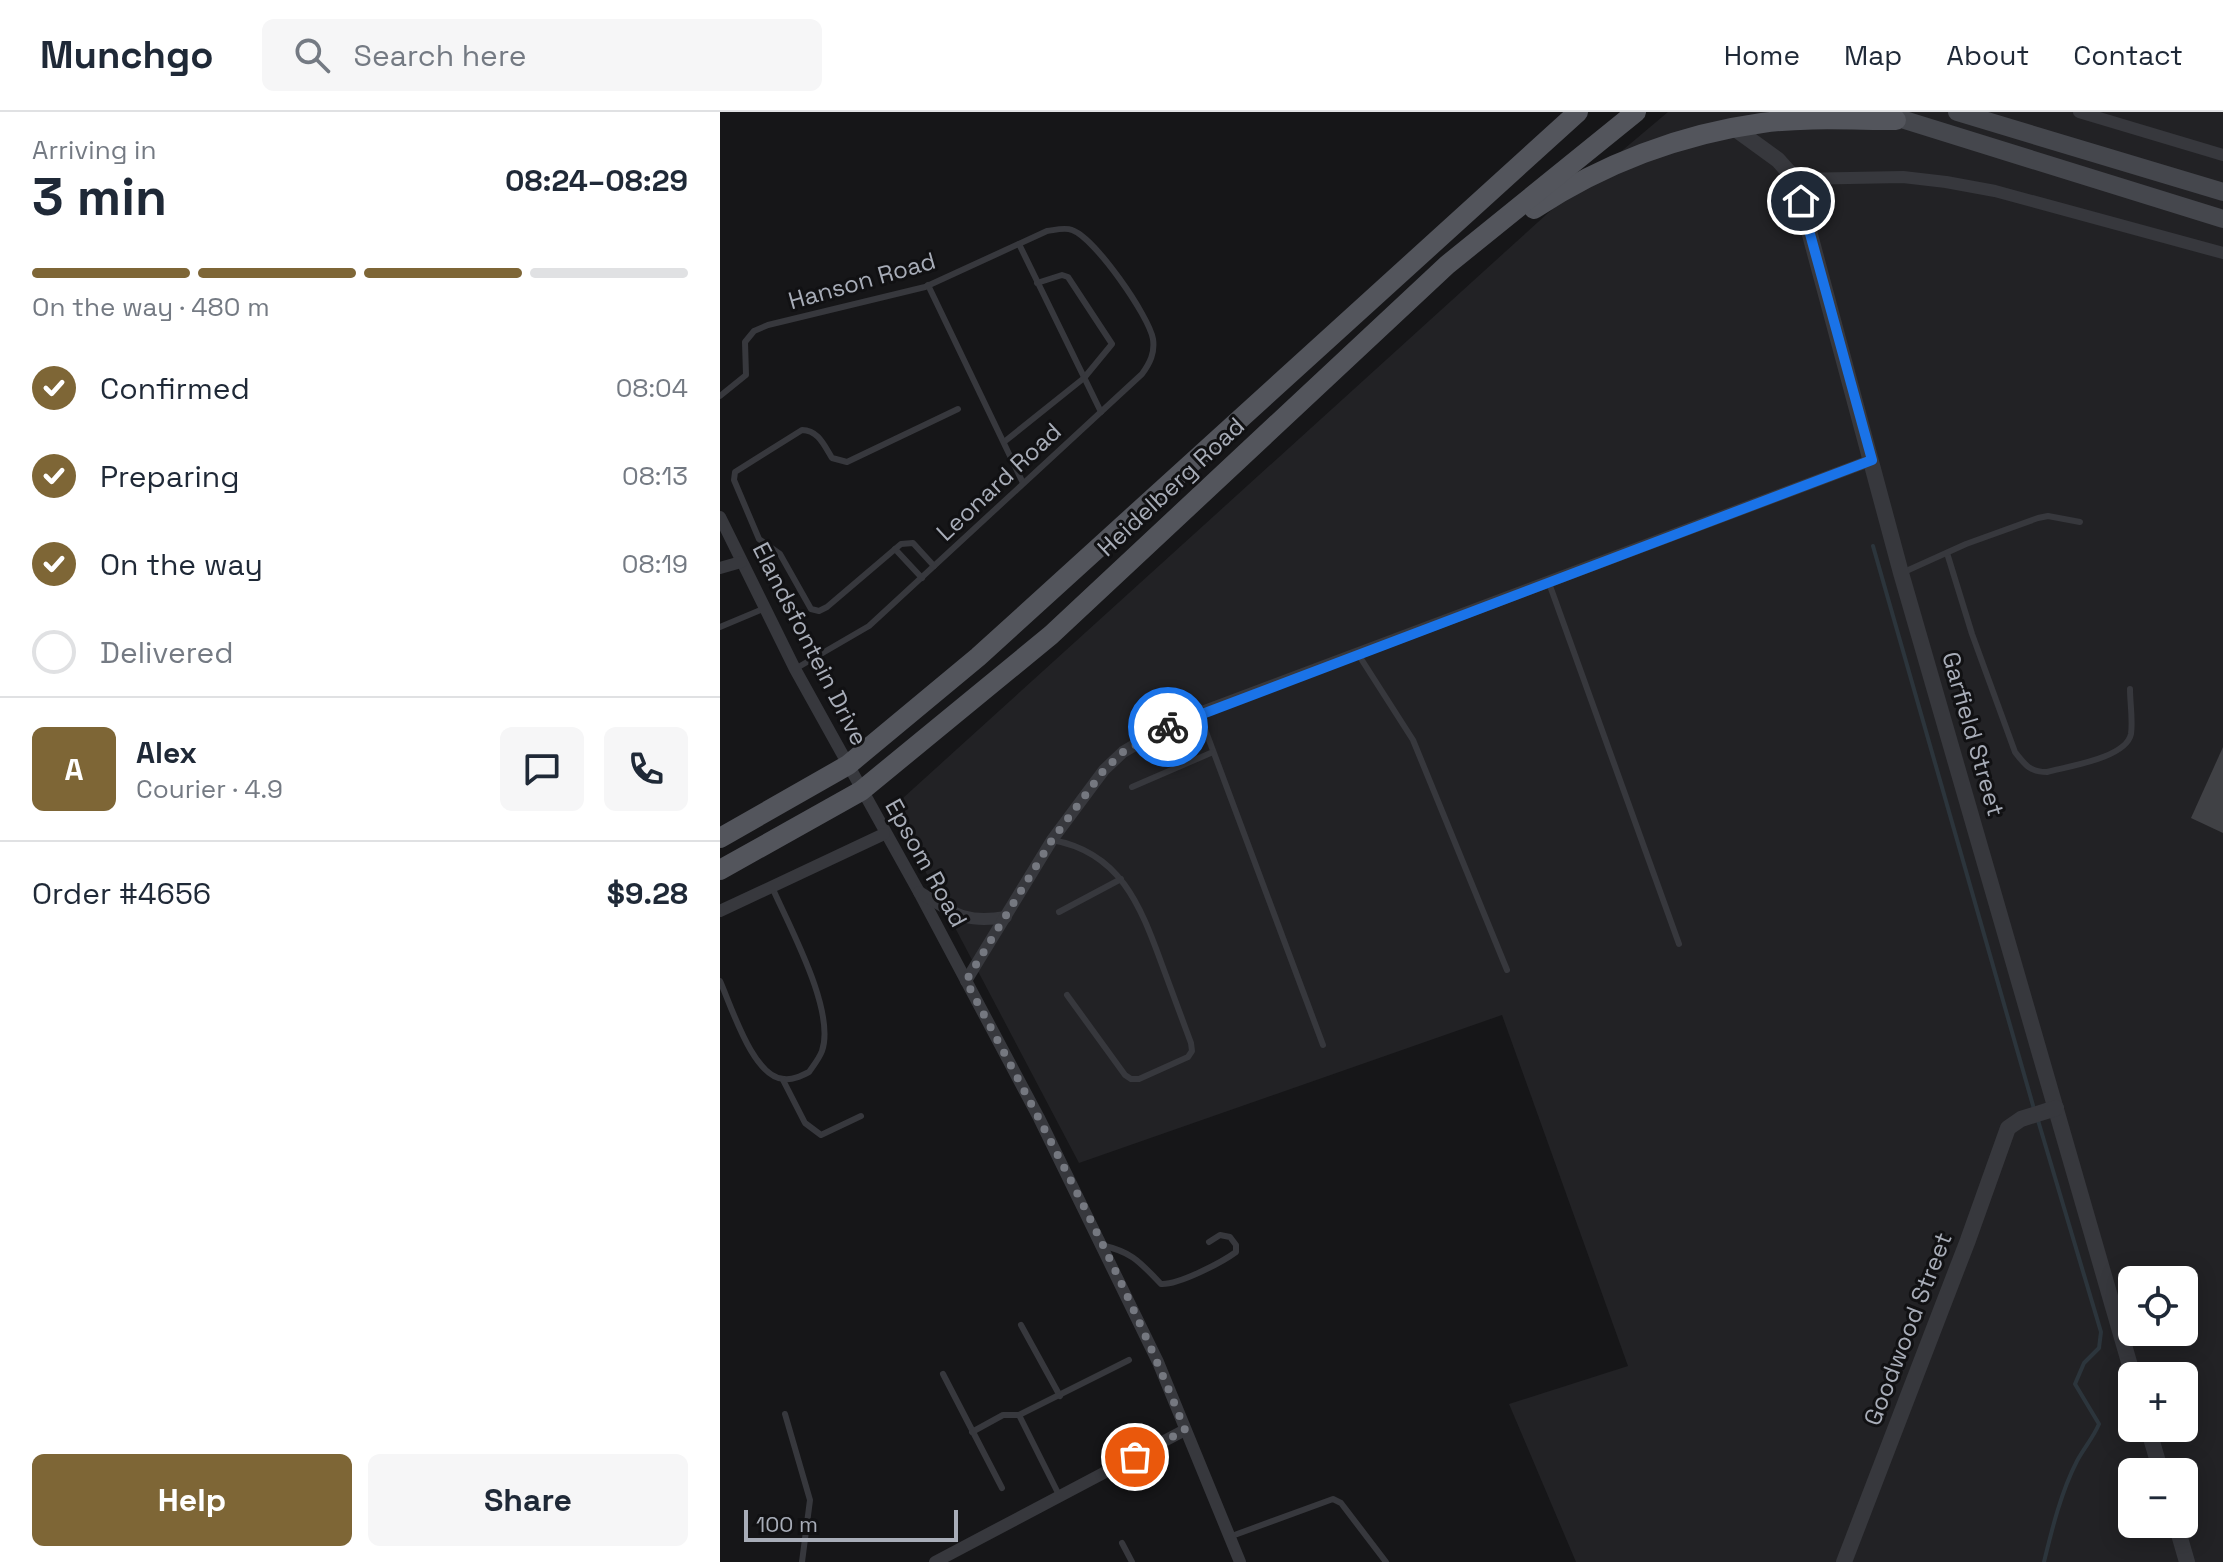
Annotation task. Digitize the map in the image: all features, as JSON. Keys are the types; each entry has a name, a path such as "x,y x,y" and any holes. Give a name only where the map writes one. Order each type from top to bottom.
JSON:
{"main road":[{"name":"Heidelberg Road","path":"720,838 848,765 978,657 1578,112"},
{"name":"Heidelberg Road","path":"720,870 861,791 1051,635 1447,265 1636,112"},
{"path":"1957,112 2223,192"},
{"path":"1447,265 1557,194 1614,165 1673,142 1764,123 1888,116 2223,219"}],"street":[{"path":"2079,112 2223,155"},
{"path":"1734,128 1778,160 1795,179 1903,177 1946,182 1995,191 2223,253"},
{"name":"Garfield Street","path":"1795,179 1901,573 2129,1362"},
{"path":"966,981 1052,840 1104,770 1123,752 1199,713 1872,460"},
{"name":"Elandsfontein Drive","path":"720,517 763,609 861,791"},
{"path":"720,568 741,562"},
{"name":"Epsom Road","path":"861,791 919,892 1039,1118 1158,1362 1240,1562"},
{"path":"720,911 884,834"},
{"path":"919,892 964,918 990,920 1006,917"},
{"name":"Goodwood Street","path":"1844,1562 2008,1128 2021,1119 2056,1108"},
{"path":"935,1562 1185,1430"},
{"path":"2180,1538 2187,1562"}],"lane":[{"name":"Hanson Road","path":"720,396 746,375 745,342 754,331 928,285 1047,231 1069,228 1088,239 1100,251 1122,285"},
{"path":"1019,244 1101,412"},
{"path":"1004,442 1084,378 1112,344 1068,277 1062,275 1037,283"},
{"path":"928,285 1023,483"},
{"name":"Leonard Road","path":"795,669 869,626 1142,374 1151,361 1152,336 1145,319 1122,285"},
{"path":"934,566 913,543 901,544 827,607 819,611 811,609 780,554 759,539 734,480 735,472 802,430 816,434 832,458 847,462 958,409"},
{"path":"1901,573 1966,544 2038,518 2055,517 2080,522"},
{"path":"895,549 922,578"},
{"path":"1947,553 1972,634 2015,752 2026,767 2036,772 2047,772 2119,752 2128,742 2131,732 2130,689"},
{"path":"1548,582 1679,944"},
{"path":"720,627 763,609"},
{"path":"1358,654 1413,740 1507,970"},
{"path":"1199,713 1323,1045"},
{"path":"1132,787 1213,752"},
{"path":"1052,840 1070,843 1095,856 1121,879 1140,907 1192,1051 1188,1057 1139,1079 1131,1079 1067,995"},
{"path":"1059,912 1121,879"},
{"path":"720,981 749,1048 770,1075 783,1080 809,1072 822,1051 825,1029 816,986 772,887"},
{"path":"783,1080 805,1123 821,1135 861,1116"},
{"path":"1101,1245 1124,1250 1136,1257 1161,1284 1171,1285 1222,1262 1236,1252 1236,1245 1230,1237 1220,1235 1209,1242"},
{"path":"1021,1325 1060,1396"},
{"path":"972,1432 1003,1415 1019,1415 1129,1360"},
{"path":"943,1374 1002,1488"},
{"path":"785,1414 810,1500 802,1562"},
{"path":"1019,1415 1060,1496"},
{"path":"1229,1537 1333,1499 1341,1503 1386,1562"},
{"path":"1122,1543 1132,1562"}],"shaded area":[{"path":"1668,112 2223,112 2223,1562 1576,1562 1509,1404 1628,1366 1502,1015 1079,1163 892,808 1548,213"}],"building":[{"path":"2223,747 2223,833 2191,818"}],"waterway":[{"path":"1873,546 2034,1109"},
{"path":"2037,1117 2101,1332 2099,1348 2084,1363 2075,1384 2099,1424 2066,1485 2044,1562"}],"way so far":[{"path":"1135,1457 1185,1430 1158,1362 1039,1118 966,981 1052,840 1104,770 1123,752 1168,727"}],"route":[{"path":"1168,727 1872,460 1801,201"}]}
